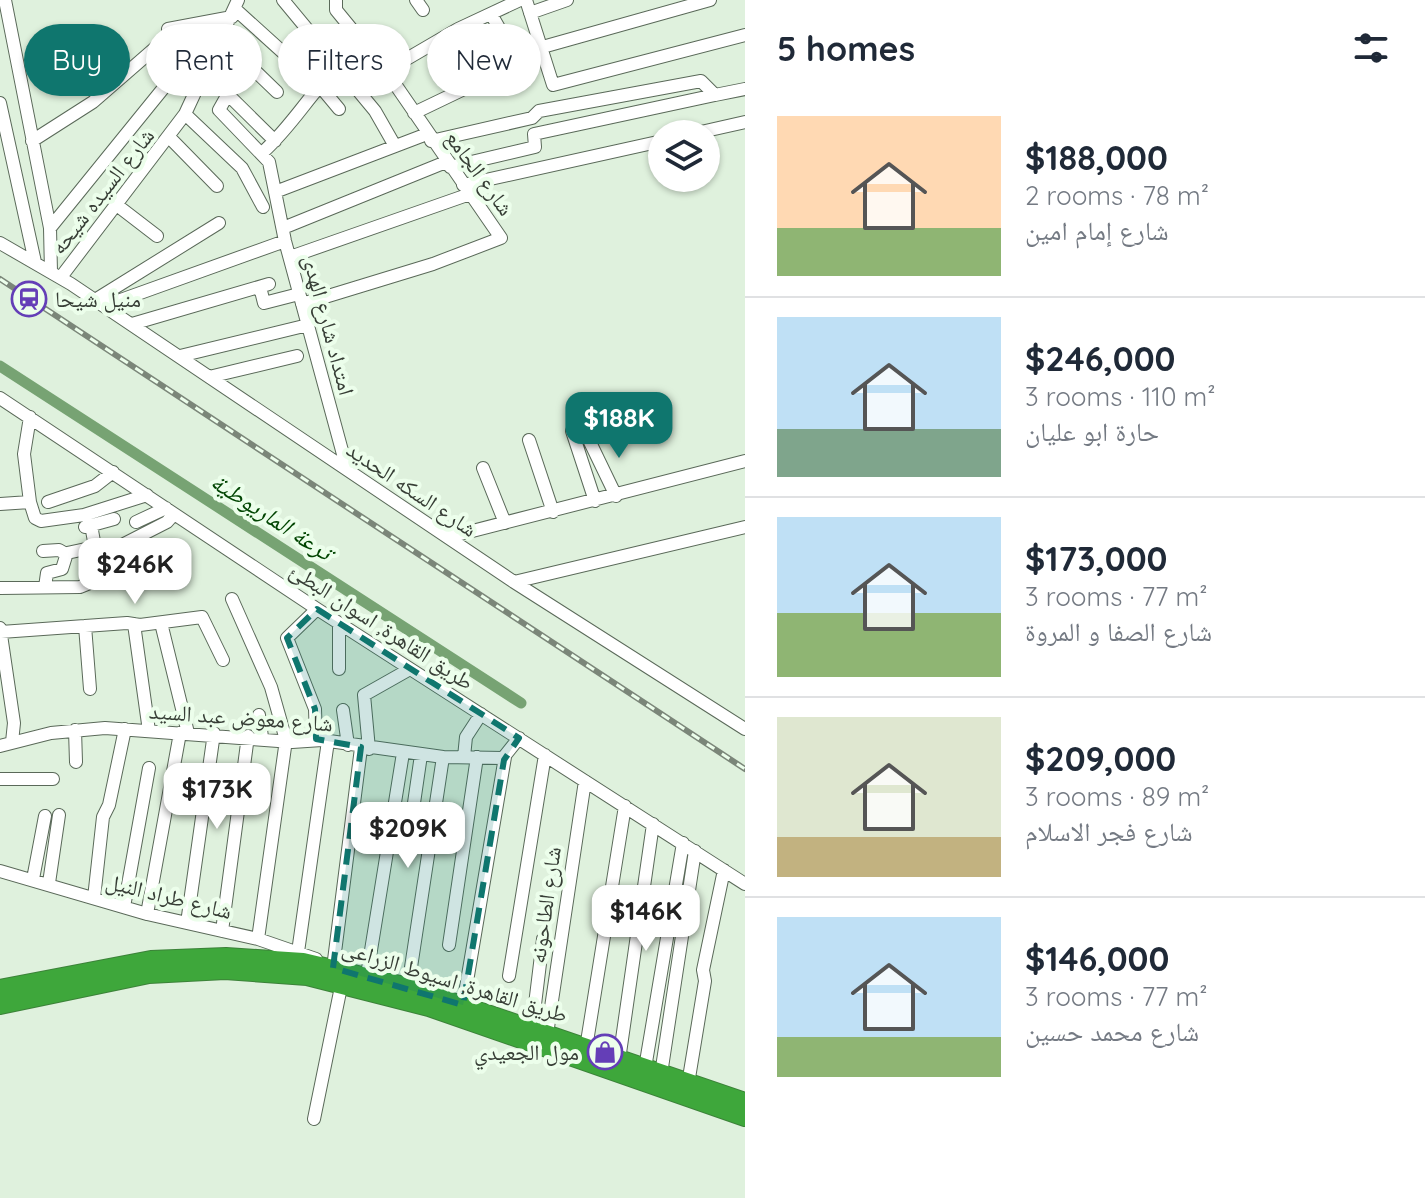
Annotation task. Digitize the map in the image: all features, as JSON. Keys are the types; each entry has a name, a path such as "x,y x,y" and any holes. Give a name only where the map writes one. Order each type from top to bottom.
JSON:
{"highway":[{"name":"طريق القاهرة, اسيوط الزراعى","path":"0,989 151,960 238,957 367,975 745,1102"},
{"name":"طريق القاهرة, اسيوط الزراعى","path":"0,1005 123,978 176,971 333,972 745,1117"}],"street":[{"path":"5,0 50,228 56,275"},
{"path":"283,0 302,24"},
{"name":"شارع الجامع","path":"336,0 336,10 347,24"},
{"path":"469,24 520,0"},
{"path":"528,6 567,0"},
{"path":"541,46 710,0"},
{"path":"192,24 235,9 278,48"},
{"path":"491,14 497,24"},
{"path":"541,53 552,85 745,35"},
{"path":"32,141 93,102 146,53"},
{"path":"262,78 277,92"},
{"path":"275,192 395,146 531,119 539,111 701,81 715,95"},
{"path":"99,303 284,234 448,164 535,147 534,134 745,89"},
{"path":"50,228 157,96"},
{"name":"شارع السيده شيحه","path":"56,275 118,206 185,114 194,96"},
{"path":"226,96 218,107 263,152 290,128 312,96"},
{"path":"230,96 275,141"},
{"path":"328,96 339,109"},
{"path":"362,96 375,111 395,146"},
{"name":"شارع الجامع","path":"300,299 499,240 499,231 466,190 403,96"},
{"path":"414,113 449,96"},
{"path":"0,103 35,262"},
{"path":"185,114 242,168 263,207"},
{"path":"205,132 223,114"},
{"path":"720,128 745,122"},
{"path":"169,137 217,186"},
{"path":"290,257 466,190 648,144"},
{"name":"امتداد شارع الهدى","path":"263,152 269,162 300,299 347,469"},
{"path":"118,206 157,236"},
{"path":"99,303 219,223"},
{"name":"شارع السكه الحديد","path":"0,243 132,324 514,582 745,729"},
{"path":"132,324 264,286 264,303 300,299"},
{"path":"180,356 308,325"},
{"path":"209,377 297,356"},
{"name":"طريق القاهرة, اسوان البطئ","path":"0,398 339,624 745,884"},
{"path":"30,417 24,454 35,518 41,521 84,515 147,495"},
{"path":"572,431 595,501"},
{"path":"529,440 553,512"},
{"path":"589,440 616,496"},
{"path":"449,537 745,461"},
{"path":"483,468 505,523"},
{"path":"48,502 90,488 113,472"},
{"path":"0,504 30,502"},
{"path":"136,522 170,511"},
{"path":"126,553 122,545 167,522 170,511"},
{"path":"43,551 59,550 66,554 95,547 88,526 114,519"},
{"path":"514,582 745,527"},
{"path":"45,587 47,573 62,569 66,554"},
{"path":"0,588 80,587 156,556"},
{"path":"118,570 127,581"},
{"path":"232,599 271,687 286,740 258,939"},
{"path":"298,952 322,740 315,709 287,638 317,609"},
{"path":"6,744 0,630 161,623 203,617 223,660"},
{"path":"147,914 184,733 161,623"},
{"path":"134,624 149,731"},
{"path":"339,624 339,669"},
{"path":"85,626 90,689"},
{"path":"314,1119 364,695 410,669"},
{"path":"343,710 359,747"},
{"path":"449,945 471,757 466,737 481,714"},
{"path":"259,715 262,737"},
{"path":"94,898 103,817 109,805 125,729"},
{"name":"شارع معوض عبد السيد","path":"6,744 75,730 125,729 322,740 443,757 505,757"},
{"path":"75,730 76,762"},
{"path":"187,923 214,733"},
{"path":"222,931 248,736"},
{"path":"463,1005 505,757 519,738"},
{"path":"367,975 403,753"},
{"path":"408,844 421,755"},
{"path":"509,976 545,755"},
{"path":"408,987 443,757"},
{"path":"124,907 149,768"},
{"path":"0,794 1,779 53,779"},
{"name":"شارع الطاحونه","path":"540,1032 585,781"},
{"path":"586,1048 625,806"},
{"path":"49,883 59,815"},
{"path":"33,879 45,816"},
{"path":"619,1060 653,824"},
{"path":"653,1071 683,843"},
{"path":"653,1071 695,851"},
{"path":"688,1084 705,981 703,970 724,870"},
{"name":"شارع طراد النيل","path":"0,871 147,914 258,939 298,952 333,972"},
{"path":"540,1032 543,939"}],"highlighted area":[{"path":"317,609 519,738 504,760 463,1005 333,968 361,747 316,739 315,709 287,638"}],"waterway":[{"name":"ترعة الماريوطية","path":"0,366 521,703"}],"railway":[{"path":"0,279 745,769"}],"place":[{"name":"منيل شيحا","path":"29,299"},
{"name":"مول الجعيدي","path":"605,1052"}]}
